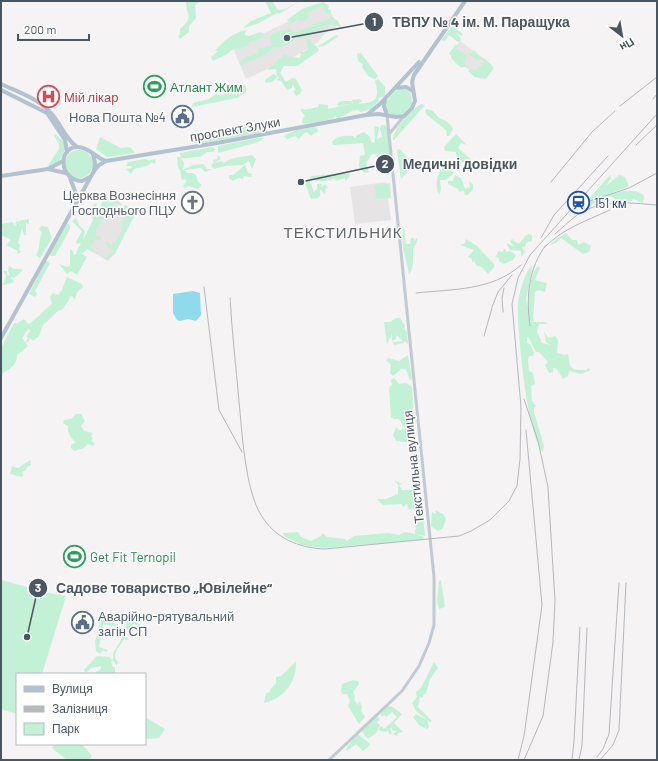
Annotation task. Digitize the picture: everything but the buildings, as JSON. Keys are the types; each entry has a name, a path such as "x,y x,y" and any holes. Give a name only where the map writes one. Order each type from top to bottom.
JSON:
{"main road":[{"path":"385,98 384,106 387,115 396,118 404,116 414,104 413,79 423,60 464,1"},
{"path":"366,115 423,60"},
{"path":"1,84 43,108 71,141 77,146 84,148 106,161"},
{"path":"395,88 406,87 413,92"},
{"path":"1,90 43,108"},
{"name":"проспект Злуки","path":"94,170 98,165 106,161 210,144 366,115 387,115"},
{"path":"1,176 48,169 63,161 67,152 66,143 61,129"},
{"path":"67,152 77,146"},
{"path":"1,338 94,170 95,163 92,154"},
{"path":"63,161 66,173 70,178 78,200"},
{"path":"48,169 66,173"},
{"path":"70,178 82,181 90,176"}],"street":[{"name":"Текстильна вулиця","path":"329,760 407,684 424,655 434,625 434,577 422,476 390,133 387,115"},
{"path":"390,133 404,116"}],"shaded area":[{"path":"325,4 338,25 324,34 318,42 294,57 246,79 233,48"},
{"path":"460,41 492,65 481,79 450,55"},
{"path":"386,182 391,220 355,224 350,187"},
{"path":"109,200 135,215 108,261 82,246"}],"green space":[{"path":"186,1 201,1 195,5 196,18 189,26 189,32 180,39 178,36 180,34 180,29 185,25 189,16"},
{"path":"265,1 272,1 278,10 285,9 300,1 279,14 277,13 257,24 243,28 251,21 271,13"},
{"path":"323,2 329,6 328,9 331,10 331,14 326,14 322,6 307,13 309,17 306,20 300,21 297,19 291,24 287,20 302,9"},
{"path":"332,17 338,21 341,27 332,24 305,37 297,39 295,36 296,39 288,44 280,47 274,47 263,55 241,65 239,63 248,56 258,53 259,48 272,46 270,39 268,38 274,33 287,31 289,28 293,33 298,32"},
{"path":"452,26 463,34 462,36 455,32 460,37 461,41 458,42 449,35 445,41 441,40"},
{"path":"246,30 245,35 249,36 260,32 264,34 262,38 250,42 247,46 232,50 213,61 211,57 218,51 215,51 221,44 233,35"},
{"path":"336,35 339,36 324,46 317,47"},
{"path":"307,38 319,50 298,66 284,66 280,73 286,82 292,78 296,79 302,90 300,94 296,96 293,91 296,90 292,84 292,88 287,90 281,81 276,80 279,78 278,76 272,82 266,83 265,80 273,74 277,76 276,69 267,70 277,62 278,58 281,59 285,54 289,57 300,58 301,52 308,49"},
{"path":"455,45 458,46 456,49 467,55 464,62 467,67 460,67 451,58 451,55 449,54"},
{"path":"474,50 494,68 486,79 475,77 468,71 471,68 475,71 485,62 481,59 477,60 467,53 472,53"},
{"path":"361,53 378,76 375,79 368,76 362,67 363,64 358,61 357,54"},
{"path":"378,79 385,87 385,96 378,98 379,101 371,109 361,112 358,110 352,111 339,118 335,116 334,118 322,121 302,123 305,116 301,111 302,108 304,110 318,107 319,104 328,105 328,109 350,104 338,106 337,104 341,101 351,101 353,104 352,100 359,99 362,101 358,104 373,101 377,96 375,81"},
{"path":"242,85 245,85 247,91 237,98 192,107 193,103 209,99 216,94 219,95 238,92"},
{"path":"403,88 411,93 412,104 404,113 393,116 387,111 386,102 394,92"},
{"path":"422,104 425,105 393,140 399,125 414,109"},
{"path":"427,109 433,111 439,118 445,120 451,126 453,129 449,136 447,136 446,130 426,114 425,111"},
{"path":"257,125 261,129 259,133 200,144 193,142 194,140 203,138 207,134 222,133 224,130 227,134 237,128 244,126 254,127"},
{"path":"382,125 385,125 387,128 392,163 391,167 383,170 377,168 382,162 375,154 372,154 366,163 369,172 364,173 359,166 360,156 365,155 363,143 333,145 332,142 339,137 353,136 355,138 357,135 364,132 370,137 372,143 375,142 374,126 379,127 377,139 382,137 380,128"},
{"path":"314,127 317,128 318,131 311,136 307,132 304,133 299,139 295,136 287,139 284,136 297,130"},
{"path":"55,134 64,142 64,151 59,161 47,167 59,149 59,144 54,135"},
{"path":"456,134 467,145 461,143 458,148 472,160 472,163 466,165 456,156 456,152 445,151 444,147"},
{"path":"100,137 121,148 130,147 135,153 107,157 96,149"},
{"path":"264,138 259,142 218,153 218,146"},
{"path":"212,147 215,149 213,152 207,152 200,157 181,158 184,163 183,170 193,165 204,164 207,169 212,169 205,172 201,168 185,170 187,173 196,175 201,186 197,189 188,186 185,188 183,186 187,181 185,179 182,180 180,170 178,168 177,157 181,157 180,153"},
{"path":"399,149 415,164 401,179 397,150"},
{"path":"79,150 89,154 93,164 89,174 79,178 69,174 65,164 69,154"},
{"path":"218,155 221,159 214,163 213,160 217,159"},
{"path":"252,155 256,159 252,169 249,161 243,165 225,166 214,169 211,165 222,161 224,163 234,158"},
{"path":"156,157 145,159 150,161 156,159 155,164 151,162 149,165 134,169 131,174 126,169 132,168 131,166 126,166 128,162"},
{"path":"245,165 248,173 252,174 251,177 244,176 243,179 238,178 233,181 229,178 229,175 233,175"},
{"path":"447,166 454,173 446,180 440,180 441,189 439,195 437,178 443,168"},
{"path":"349,173 350,176 345,181 345,178 336,181 334,179 321,181 309,178 311,176"},
{"path":"455,175 461,178 465,189 470,187 469,181 473,184 473,189 468,195 465,195 464,190 459,192 458,189 448,184 448,181 453,181"},
{"path":"610,175 611,178 606,186 619,175 625,177 629,186 604,196 625,191 636,191 644,196 643,203 633,199 632,201 617,200 610,196 608,201 597,202 572,217 587,203 603,196 585,203"},
{"path":"309,179 314,192 317,189 317,184 322,184 321,188 325,184 328,188 326,188 325,194 320,189 320,196 318,198 311,199 304,181"},
{"path":"390,183 391,198 376,199 375,185"},
{"path":"108,197 118,201 122,204 122,206 113,203 113,216 105,215 96,229 96,236 100,236 102,240 95,240 92,237 94,243 90,247 98,253 97,254 87,249 83,253 76,253 81,243 77,244 76,242 82,231 72,221 76,218 79,225 85,231 83,240 93,220 90,210 95,203 97,205 95,209 100,209 102,202"},
{"path":"125,205 129,207 128,213 121,214 121,210"},
{"path":"130,210 134,210 134,216 115,254 107,261 106,258 114,251 109,248 105,242 107,241 109,244 113,245 112,243 115,243 122,230 122,222 124,221 122,218 127,220 124,216"},
{"path":"29,219 29,224 26,223 26,235 24,235 22,228 18,243 20,245 19,249 21,252 17,254 18,251 6,245 11,240 1,235 3,229 1,229 1,224 12,222 15,226 17,226 15,225 17,221 19,222 21,220"},
{"path":"67,223 70,225 70,229 55,256 51,256 49,254"},
{"path":"41,226 48,227 52,238 40,258 36,255 42,233 39,229"},
{"path":"404,227 406,244 410,244 411,238 414,238 414,241 417,238 413,250 413,260 409,275 402,239"},
{"path":"566,233 572,240 577,240 578,245 584,242 591,246 589,252 583,254 561,238 556,243 550,245 557,238"},
{"path":"530,234 532,236 532,241 526,243 525,247 522,247 525,252 521,257 521,251 510,250 507,243 514,247 510,241 512,239 517,243 520,243 526,235"},
{"path":"466,239 477,246 494,264 494,267 488,274 482,267 477,266 474,261 472,262 472,259 468,257 474,250 460,245 465,243"},
{"path":"505,248 506,252 510,251 516,255 513,260 504,264 499,261 499,258 495,257 499,251 502,252"},
{"path":"70,249 74,255 79,252 87,257 77,275 71,271 67,274 59,264 67,267 70,266"},
{"path":"46,260 50,263 35,291 37,294 35,297 29,294"},
{"path":"533,265 526,299 531,322 545,322 548,324 539,324 537,332 542,343 551,345 546,342 544,331 548,338 555,336 558,340 557,353 565,355 568,354 570,365 574,369 587,370 588,368 591,370 581,374 569,371 568,376 563,379 556,368 553,368 553,372 549,373 545,365 548,362 539,352 536,352 529,338 527,337 527,343 530,344 534,353 533,356 529,356 529,371 533,373 535,384 531,386 532,401 536,406 534,408 534,412 544,446 543,452 537,442 532,425 524,381 519,336 518,304 525,277"},
{"path":"9,266 14,269 22,269 22,271 14,278 10,276 8,270"},
{"path":"538,266 540,268 535,280 547,283 545,292 539,290 535,292 534,321 532,322 528,310 528,302 532,277"},
{"path":"3,271 7,271 7,275 10,276 14,282 4,285 2,284 4,283 6,276"},
{"path":"67,277 82,284 83,287 77,292 75,299 71,296 63,309 58,311 43,325 39,336 33,341 30,338 26,343 28,346 17,355 16,362 11,368 3,373 1,379 1,348 14,323 18,323 24,319 28,324 35,320 52,304 50,297 53,293 58,295 62,290","holes":["28,329 31,331 26,336 28,338 25,342 22,338"]},
{"path":"396,318 400,318 405,326 404,329 407,332 408,344 404,341 404,343 394,345 393,342 403,341 396,335 396,339 392,341 392,334 387,344 384,322 390,322"},
{"path":"408,355 412,378 410,381 406,369 401,369 393,376 390,373 391,365 386,360 389,358 399,361"},
{"path":"394,378 399,384 406,383 412,387 415,438 412,442 396,441 393,435 396,427 399,430 405,429 399,419 394,419 391,417 389,387 392,385 391,380"},
{"path":"76,414 81,414 85,421 81,426 84,431 93,433 91,436 93,438 91,441 95,443 93,446 88,444 84,448 74,451 71,448 71,445 76,442 72,439 68,431 68,426 63,423 64,420 71,419"},
{"path":"30,460 31,465 27,467 26,470 21,472 24,475 22,477 10,474 12,466 18,468"},
{"path":"394,480 402,484 399,485 402,490 419,490 421,493 425,536 415,534 417,516 419,513 416,512 416,509 408,509 407,503 404,507 401,504 383,505 377,499 386,499 398,494 398,485"},
{"path":"435,510 443,514 446,519 443,528 438,531 431,526 432,512 436,514"},
{"path":"298,532 301,537 311,541 321,536 323,533 327,537 345,539 347,541 354,536 388,533 399,535 405,532 424,537 422,540 323,548 302,545 284,536 283,533"},
{"path":"1,580 66,596 42,673 16,673 16,714 1,709"},
{"path":"441,580 445,607 439,609 437,602 439,581"},
{"path":"129,617 143,627 138,627 134,623 128,629 126,634 128,640 124,639 118,648 115,657 119,663 116,665 113,660 113,653 120,642"},
{"path":"101,620 117,624 119,627 103,624 99,647 108,650 106,652 103,650 100,654 96,651 95,641"},
{"path":"97,656 109,657 113,660 111,662 113,667 115,667 115,673 95,673 101,669 101,666 91,668 86,673 84,670"},
{"path":"296,661 296,668 292,682 288,688 278,697 264,703 266,693 270,692 276,683 276,677 281,676"},
{"path":"434,662 438,668 430,679 423,698 420,697 418,707 432,721 427,720 416,711 412,703 417,697 416,692 421,688"},
{"path":"353,680 358,681 359,684 353,692 355,696 354,700 359,706 358,702 360,702 362,707 361,711 365,717 359,724 348,706 350,701 347,694 342,694 341,691 342,684"},
{"path":"388,706 393,707 402,714 394,723 403,732 398,733 397,736 393,734 397,731 392,730 392,727 390,729 392,733 390,735 388,730 386,732 378,730 381,726 384,729 397,717 392,712 386,717 384,715 382,717 380,714"},
{"path":"416,714 427,720 429,727 427,729 419,725 413,717"},
{"path":"377,716 380,719 377,722 380,725 376,733 368,739 361,731"},
{"path":"146,718 165,729 159,738 146,739"},
{"path":"358,734 370,744 363,751 356,744 347,751 346,748"},
{"path":"54,745 83,745 92,756 89,760 67,760 52,748"}],"water":[{"path":"193,291 200,293 201,315 196,321 188,319 180,321 177,320 173,313 173,294"}],"railway":[{"path":"620,106 657,77"},
{"path":"653,99 657,94"},
{"path":"551,182 592,132 615,111"},
{"path":"230,298 245,460 251,491 256,504 261,515 273,530 280,536 297,544 325,549 459,536 471,531 490,520 509,501 517,486 520,459 521,407 512,304 518,278 530,255 657,114"},
{"path":"636,145 657,125"},
{"path":"541,238 554,215 608,156"},
{"path":"580,208 590,201 629,188 657,173"},
{"path":"555,234 576,216 595,206 615,203 657,205"},
{"path":"543,249 566,231 610,210"},
{"path":"530,326 528,304 530,284 535,264 546,245"},
{"path":"416,293 458,289 485,284 510,274 521,265"},
{"path":"492,307 498,292 512,275"},
{"path":"204,287 219,410 242,452"},
{"path":"503,312 502,298 504,288"},
{"path":"484,336 492,308"},
{"path":"524,399 538,441 548,487 555,601 553,642 543,716 524,760"},
{"path":"518,760 524,736 542,605 526,430"},
{"path":"597,757 603,749 609,734 619,583"},
{"path":"600,760 613,745 619,730 626,583"},
{"path":"572,760 580,627"},
{"path":"579,760 582,745 587,628"}],"place":[{"name":"ТВПУ № 4 ім. М. Паращука","path":"287,38"},
{"name":"Атлант Жим","path":"154,87"},
{"name":"Мій лікар","path":"48,97"},
{"name":"Нова Пошта №4","path":"182,117"},
{"name":"Медичні довідки","path":"301,182"},
{"name":"Церква Вознесіння Господнього ПЦУ","path":"192,202"},
{"name":"151 км","path":"579,203"},
{"name":"Get Fit Ternopil","path":"74,557"},
{"name":"Аварійно-рятувальний загін СП","path":"82,623"},
{"name":"Садове товариство „Ювілейне“","path":"27,637"}],"district":[{"name":"ТЕКСТИЛЬНИК","path":"343,232"}]}
